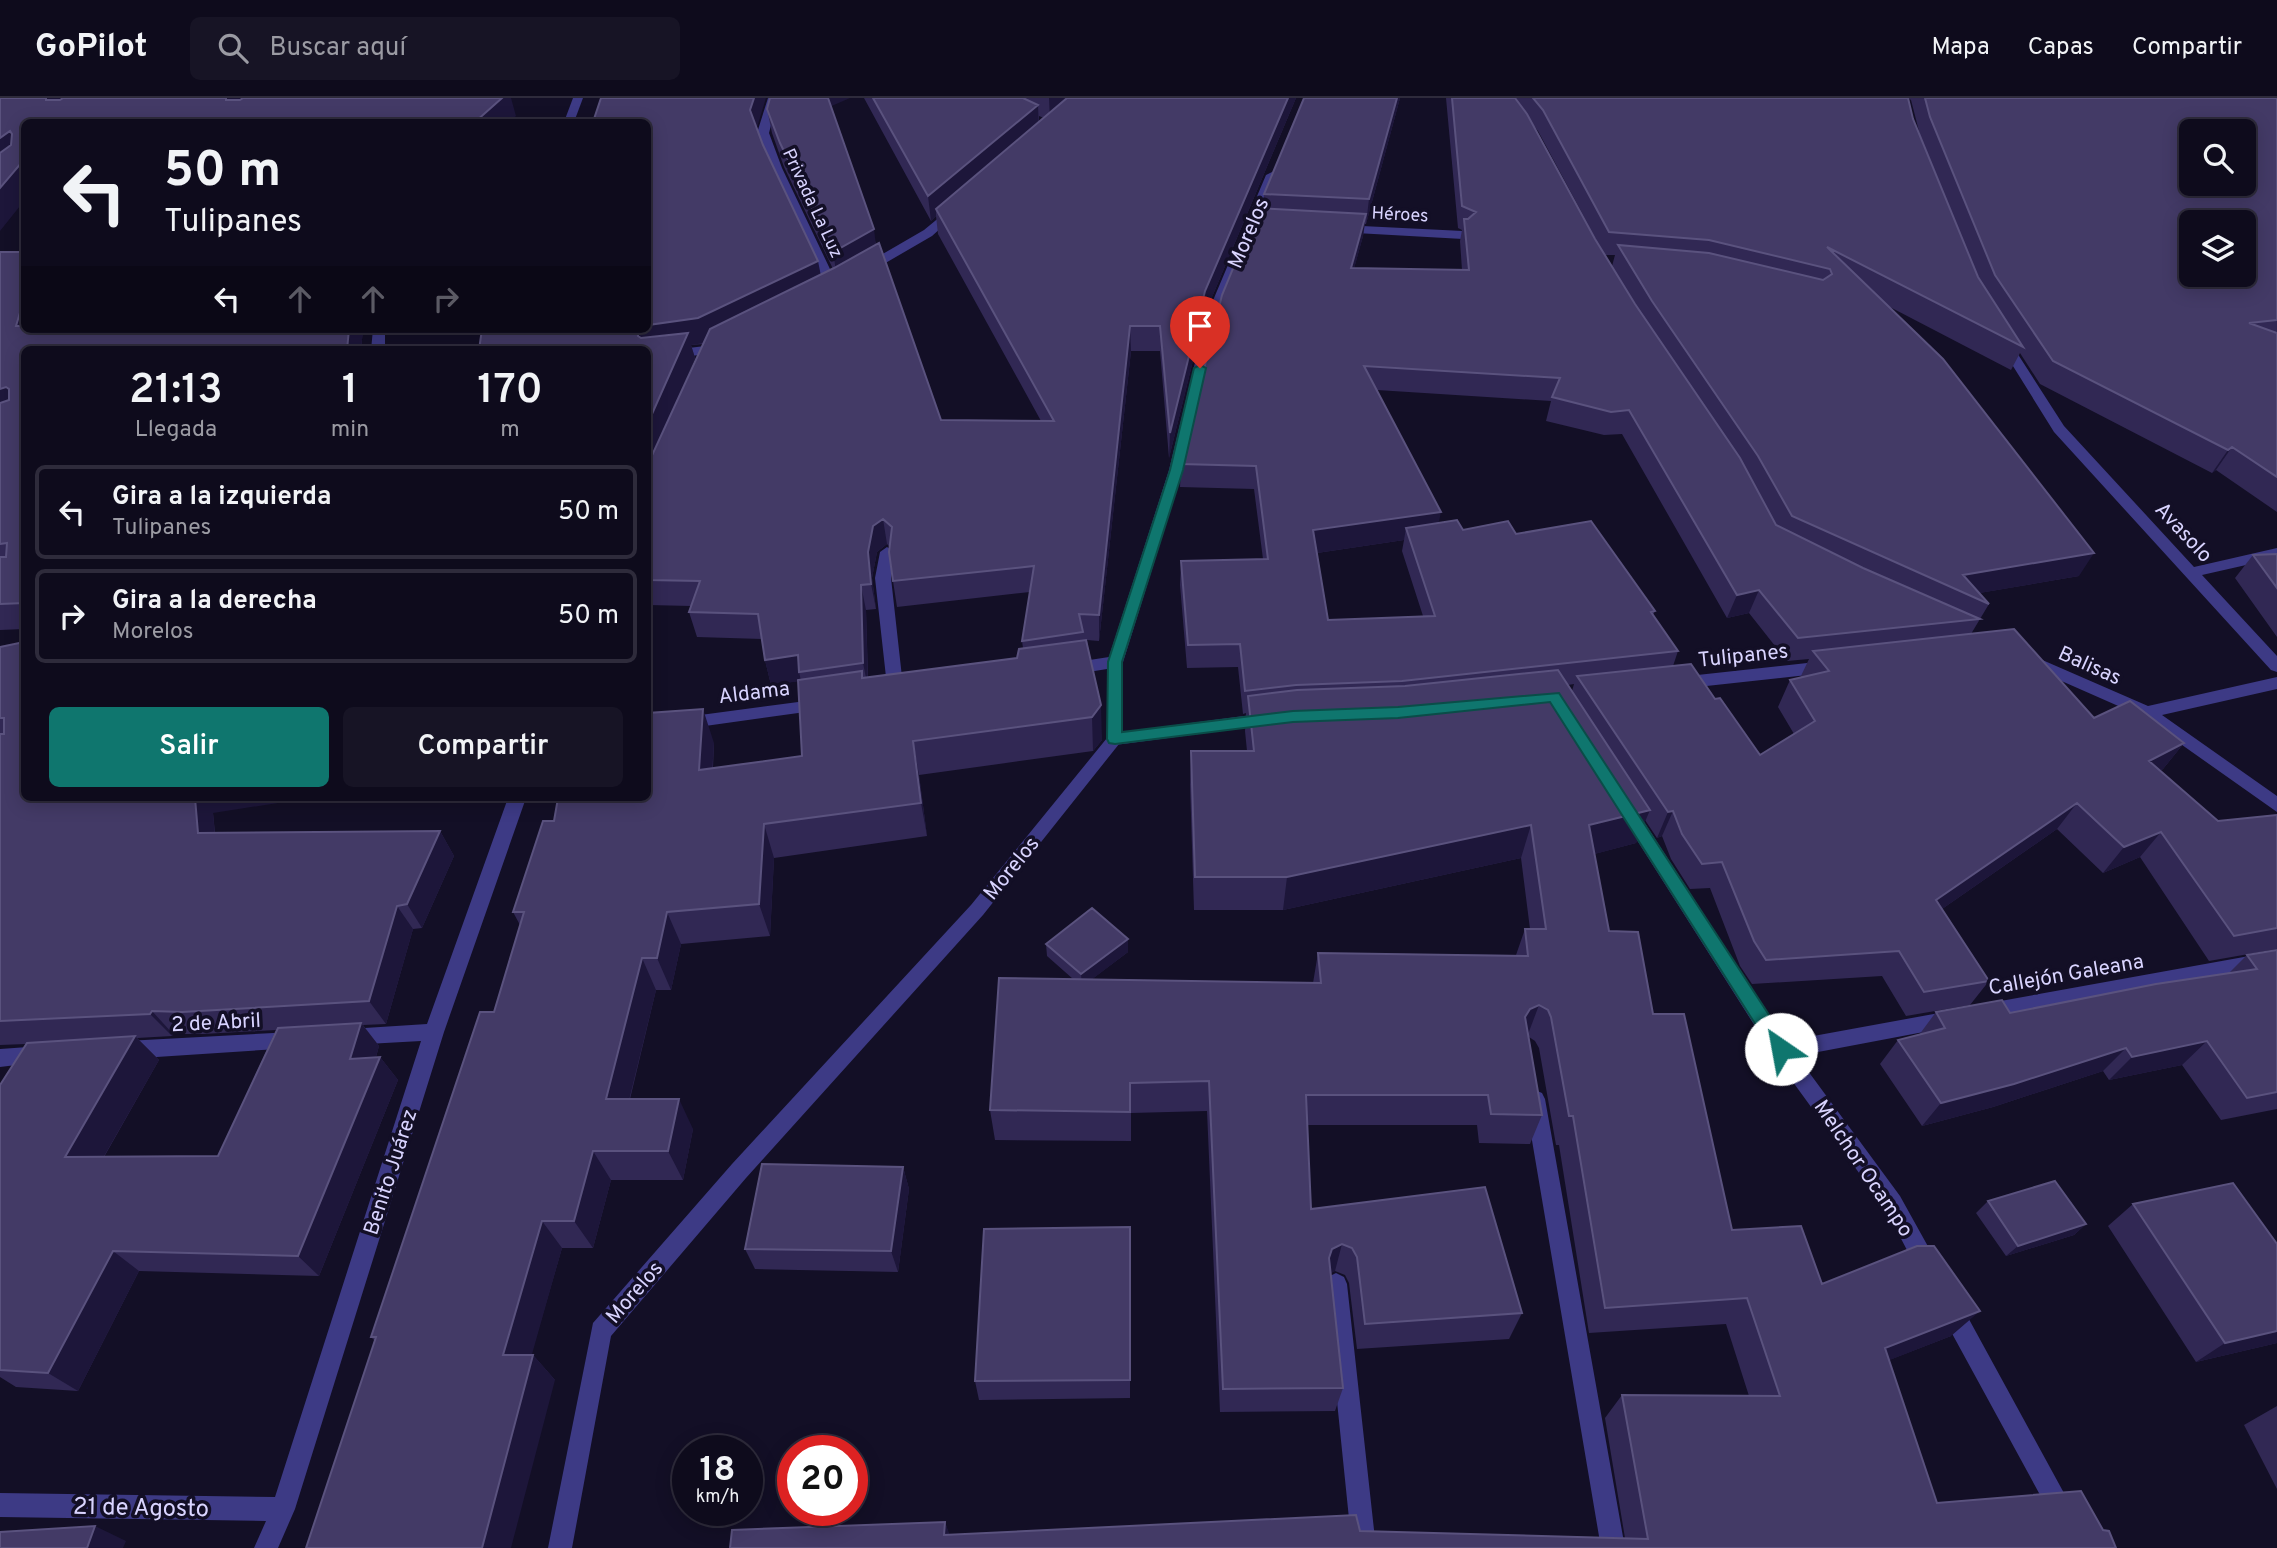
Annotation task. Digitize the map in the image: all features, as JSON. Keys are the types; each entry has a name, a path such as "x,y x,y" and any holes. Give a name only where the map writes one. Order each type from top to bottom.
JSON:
{"street":[{"path":"570,119 578,98"},
{"name":"Privada La Luz","path":"773,98 763,134 776,168 827,290 845,281"},
{"name":"Morelos","path":"560,1548 601,1331 739,1171 977,909 1115,739 1115,662 1177,470 1212,317 1258,224 1278,161"},
{"path":"857,274 928,233 969,198"},
{"name":"Héroes","path":"1331,228 1462,235"},
{"name":"Avasolo","path":"1996,330 2059,429 2277,666"},
{"path":"651,357 706,356 733,339"},
{"path":"887,552 883,578 896,695"},
{"path":"2193,572 2277,553"},
{"name":"Balisas","path":"2022,658 2147,712 2277,805"},
{"path":"1046,672 1115,662"},
{"name":"Tulipanes","path":"1665,684 1846,664"},
{"path":"2147,712 2277,683"},
{"name":"Aldama","path":"651,728 844,702"},
{"path":"1115,739 1279,718"},
{"name":"Melchor Ocampo","path":"1615,791 1781,1049 1893,1203 2082,1548"},
{"name":"Benito Juárez","path":"266,1548 283,1510 434,1032 516,801"},
{"name":"Callejón Galeana","path":"1781,1049 2277,959"},
{"name":"2 de Abril","path":"107,1051 434,1032"},
{"path":"0,1058 66,1054"},
{"path":"1530,1075 1613,1548"},
{"path":"1336,1284 1364,1548"},
{"name":"21 de Agosto","path":"0,1504 283,1510"}],"building":[{"path":"0,98 502,98 478,119 21,119 21,163 0,188 0,153 11,145 12,134 10,131 0,138"},
{"path":"601,98 754,98 750,110 763,145 818,261 698,318 651,325 651,119 594,119"},
{"path":"770,98 828,98 874,229 833,252 780,143 767,109"},
{"path":"873,98 1023,98 1038,105 928,196"},
{"path":"1067,98 1288,98 1205,291 1170,433 1160,326 1130,326 1099,615 1079,614 1083,632 1022,641 1034,566 893,581 889,552 892,527 883,519 873,526 868,552 871,584 861,585 863,663 799,672 798,655 765,660 758,614 689,612 700,581 651,580 651,457 710,329 879,243 941,420 1054,421 936,209"},
{"path":"1304,98 1397,98 1369,199 1264,194"},
{"path":"1452,98 1515,98 1527,114 1595,239 1635,304 1740,458 1776,525 1863,568 1980,619 1798,638 1759,590 1737,595 1629,410 1611,412 1552,397 1560,378 1364,366 1441,512 1313,530 1328,620 1435,616 1406,528 1457,520 1463,530 1508,521 1516,534 1591,521 1655,611 1651,612 1678,651 1402,681 1296,685 1245,691 1240,644 1188,645 1181,561 1268,559 1256,466 1181,464 1222,295 1258,208 1366,214 1351,268 1469,270 1464,219 1476,212 1462,206"},
{"path":"1533,98 1908,98 1913,119 1978,277 2023,347 1827,247 1943,359 2094,553 1963,575 1989,604 1792,516 1758,456 1652,301 1618,245 1709,253 1823,280 1832,274 1830,269 1709,240 1609,232 1543,110"},
{"path":"1925,98 2277,98 2277,320 2249,323 2277,333 2277,477 2232,447 2228,450 2053,361 1995,275 1930,117"},
{"path":"0,252 21,252 21,309 16,326 21,326 21,333 349,333 347,346 21,346 21,603 0,604 0,557 6,557 7,543 0,544 0,403 9,400 9,389 0,389"},
{"path":"481,333 638,333 641,338 688,333 651,416 651,346 480,346"},
{"path":"2277,554 2277,588 2253,555"},
{"path":"2014,629 2094,718 2130,701 2184,743 2149,761 2218,821 2277,815 2277,928 2234,936 2161,832 2124,847 2077,803 1936,900 1989,981 1924,992 1899,951 1766,960 1754,941 1722,862 1702,864 1682,834 1673,811 1668,812 1577,676 1691,664 1715,699 1720,698 1760,755 1815,721 1790,680 1829,671 1813,651"},
{"path":"1086,640 1101,705 1092,717 913,741 921,803 764,824 759,904 667,912 657,958 642,958 606,1099 679,1099 668,1151 593,1151 574,1221 542,1221 503,1355 533,1355 482,1548 306,1548 376,1337 371,1337 480,1012 494,1012 524,912 513,912 543,821 554,821 557,801 651,801 651,713 703,709 699,770 802,756 798,680 862,671 862,678 1017,658 1019,649"},
{"path":"21,643 21,801 195,801 198,833 440,831 407,904 397,906 369,1001 0,1021 0,734 4,734 4,718 0,718 0,647"},
{"path":"1558,670 1650,810 1589,825 1609,931 1638,932 1653,1014 1684,1014 1732,1230 1801,1226 1822,1284 1917,1246 1934,1246 1980,1311 1885,1348 1937,1503 2081,1491 2103,1530 2109,1531 2116,1548 730,1548 732,1530 945,1522 944,1535 1356,1515 1360,1531 1648,1539 1622,1395 1780,1396 1747,1298 1605,1308 1573,1116 1569,1116 1551,1017 1548,1010 1539,1005 1530,1009 1525,1017 1542,1115 1491,1114 1488,1095 1306,1095 1311,1209 1485,1187 1522,1313 1365,1324 1357,1257 1352,1248 1342,1244 1332,1249 1329,1258 1343,1388 1223,1389 1209,1081 1130,1083 1130,1112 990,1110 999,978 1321,983 1318,953 1528,956 1525,929 1546,929 1531,825 1287,877 1195,877 1191,751 1254,751 1248,696 1297,690 1405,686"},
{"path":"1092,908 1128,939 1081,974 1046,944"},
{"path":"2277,950 2277,1092 2247,1098 2207,1041 2132,1057 2126,1048 2014,1084 1941,1103 1898,1040 1945,1028 1936,1012 2002,1000 2010,1013 2156,984 2257,969 2247,955"},
{"path":"361,1023 350,1059 380,1057 298,1256 113,1251 48,1373 0,1370 0,1085 27,1043 135,1036 65,1157 218,1156 278,1028"},
{"path":"762,1164 903,1167 891,1251 745,1249"},
{"path":"2055,1181 2086,1224 2018,1246 1988,1201"},
{"path":"2233,1183 2277,1244 2277,1331 2225,1343 2133,1204"},
{"path":"1130,1227 1130,1380 975,1381 984,1229"},
{"path":"95,1526 87,1548 0,1548 0,1532"}],"route":[{"path":"1200,368 1177,470 1115,662 1115,739 1293,716 1398,712 1554,697 1781,1049"}]}
